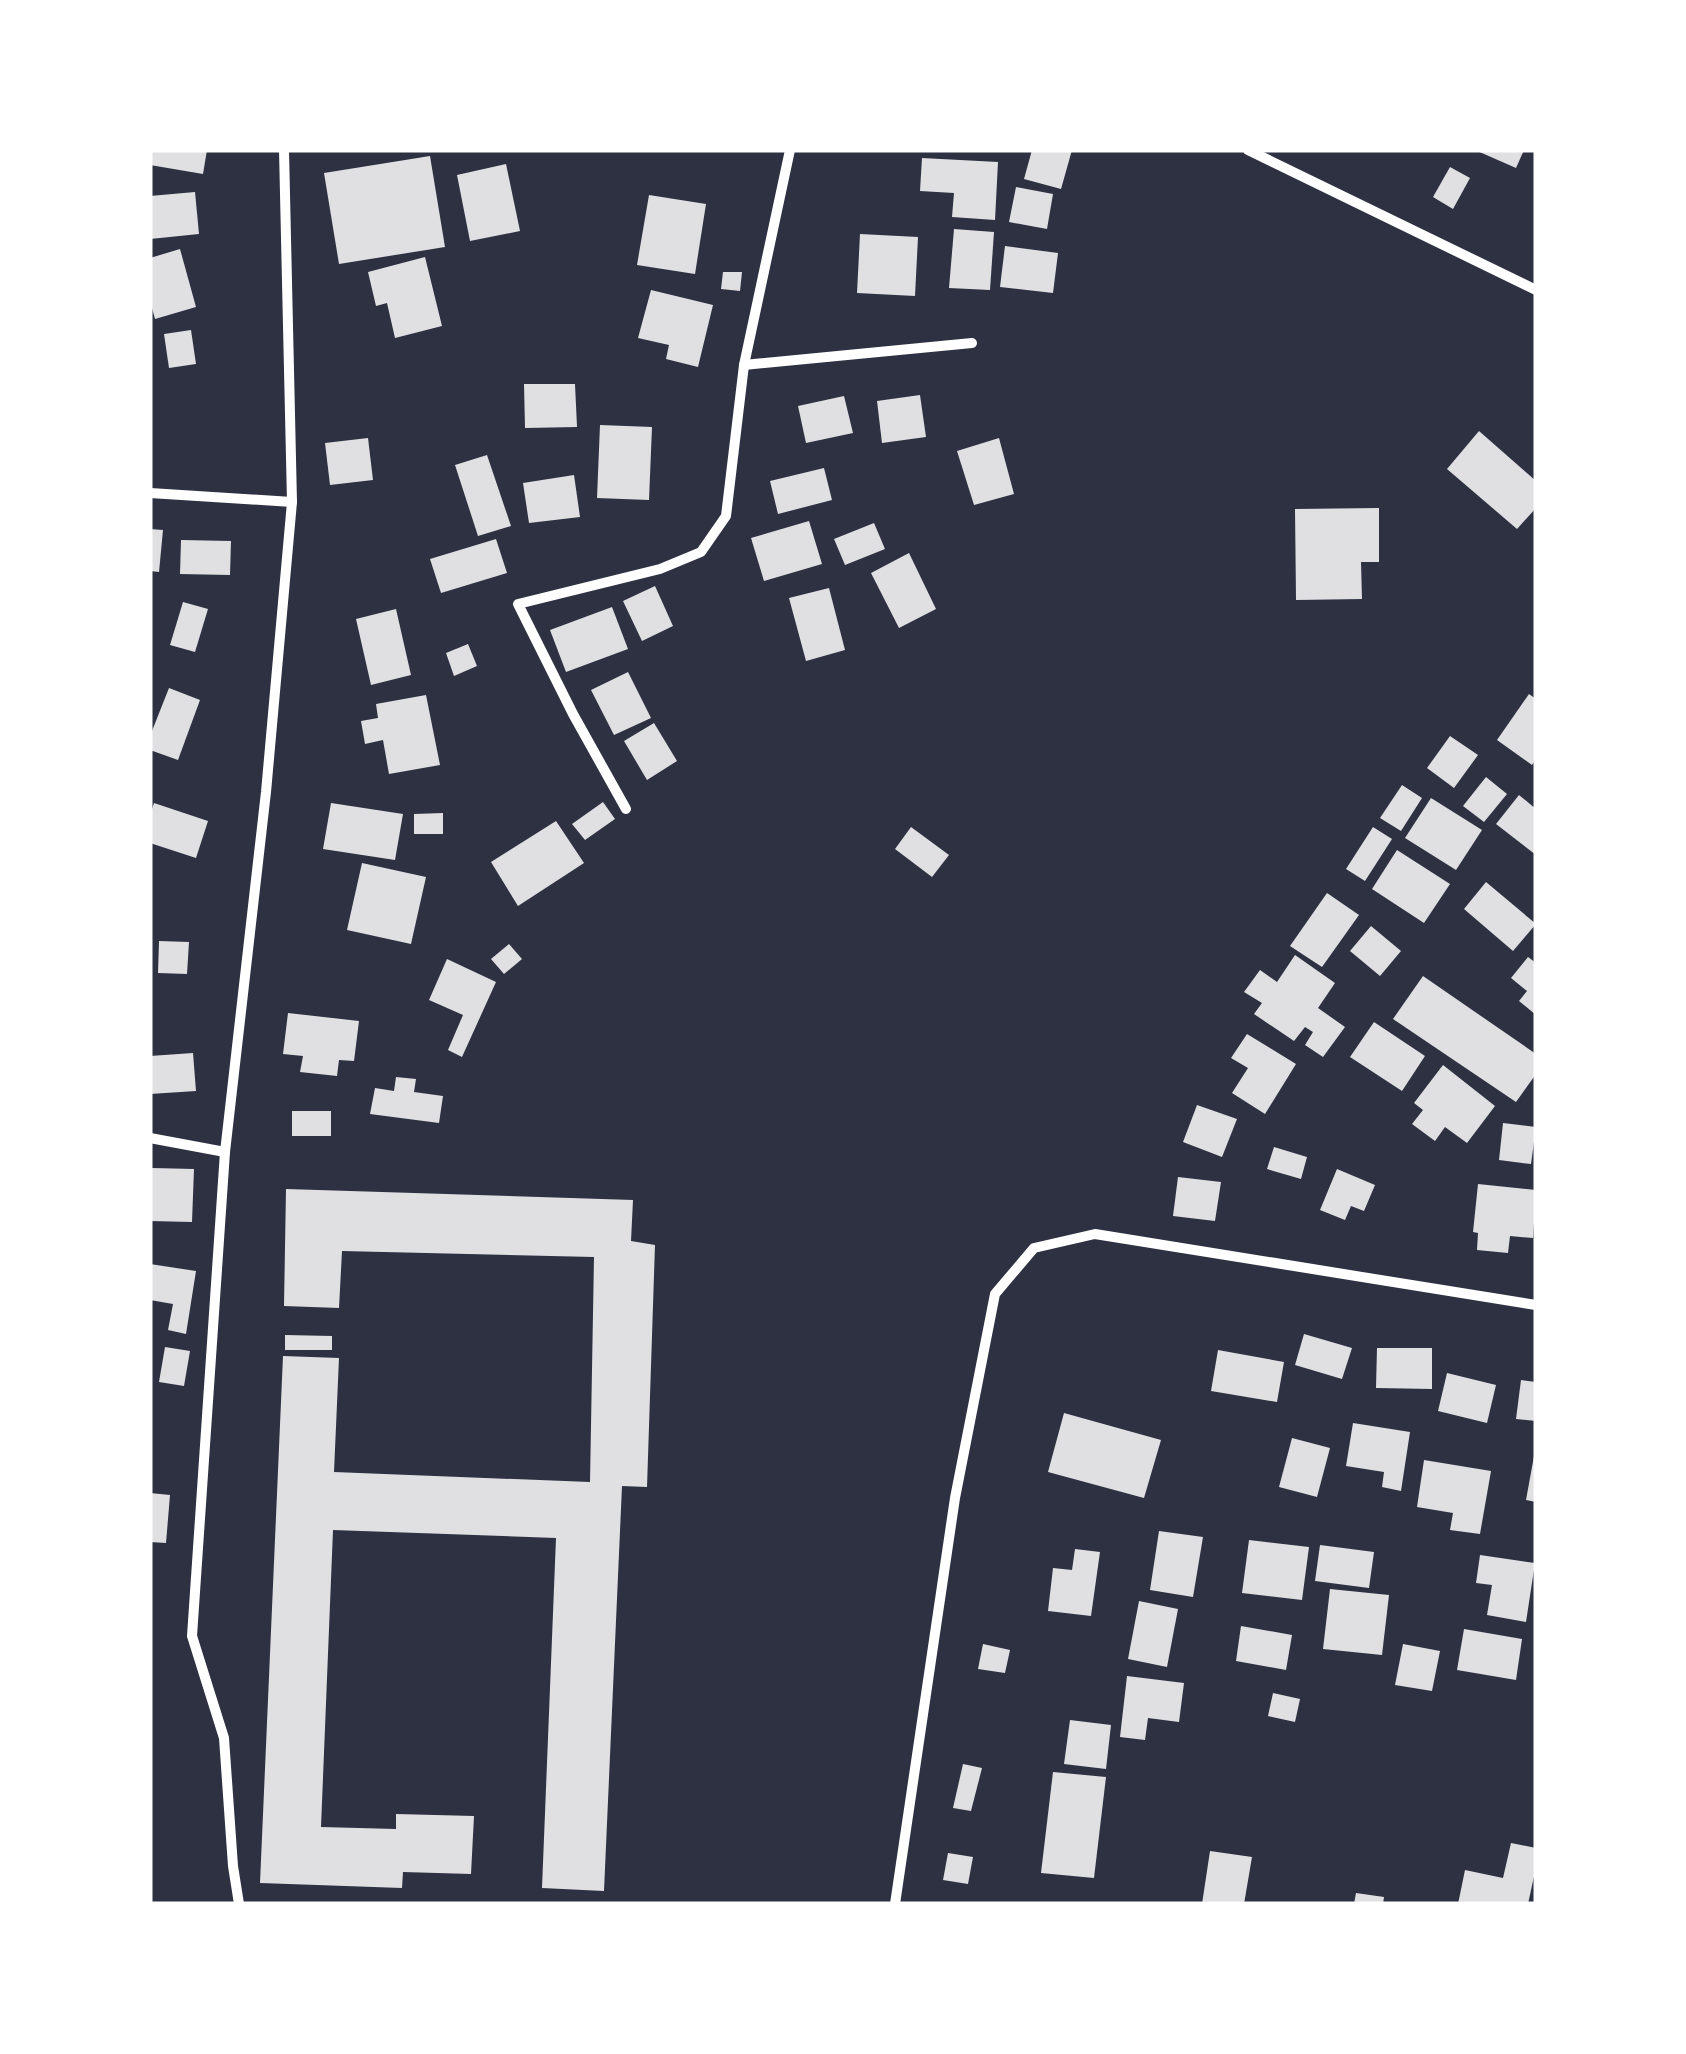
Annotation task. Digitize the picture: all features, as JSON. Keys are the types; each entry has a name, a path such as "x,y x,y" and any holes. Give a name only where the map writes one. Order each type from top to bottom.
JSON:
{"street":[{"path":"240,1904 233,1866 224,1738 192,1636 225,1152 266,792 292,502 284,150"},
{"path":"626,809 572,714 518,604 660,569 701,552 726,516 744,365 790,150"},
{"path":"1248,150 1536,290"},
{"path":"744,365 972,343"},
{"path":"150,493 292,502"},
{"path":"150,1138 225,1152"},
{"path":"894,1904 956,1498 995,1294 1034,1248 1094,1234 1536,1305"}],"building":[{"path":"150,150 207,150 203,174 150,165"},
{"path":"1032,150 1072,150 1061,189 1024,179"},
{"path":"1475,150 1524,150 1516,168"},
{"path":"430,156 445,247 339,264 324,173"},
{"path":"922,158 998,162 995,220 952,217 954,193 920,191"},
{"path":"506,164 520,231 470,241 457,175"},
{"path":"1450,167 1470,178 1453,209 1433,197"},
{"path":"1016,187 1053,194 1047,229 1009,222"},
{"path":"195,192 199,234 150,239 150,196"},
{"path":"649,195 706,204 695,274 637,265"},
{"path":"954,229 994,232 990,290 949,288"},
{"path":"860,234 918,237 915,296 857,293"},
{"path":"1005,246 1058,253 1053,293 1000,287"},
{"path":"180,249 196,307 155,319 150,301 150,258"},
{"path":"425,257 442,326 395,338 387,303 376,306 368,272"},
{"path":"723,272 742,272 740,291 721,289"},
{"path":"651,290 713,305 698,367 666,359 669,345 638,338"},
{"path":"191,330 196,364 169,368 164,334"},
{"path":"524,384 575,384 577,427 525,428"},
{"path":"920,395 926,437 882,443 877,401"},
{"path":"844,396 853,433 806,443 798,406"},
{"path":"600,425 652,427 649,500 597,498"},
{"path":"1479,431 1536,481 1536,508 1517,529 1447,469"},
{"path":"368,438 373,480 330,485 325,443"},
{"path":"999,438 1014,494 974,505 957,451"},
{"path":"487,455 511,526 478,536 455,465"},
{"path":"824,468 832,500 778,514 770,481"},
{"path":"574,475 580,517 529,523 523,483"},
{"path":"1379,508 1379,562 1361,562 1362,599 1296,600 1295,509"},
{"path":"809,521 822,564 764,581 751,538"},
{"path":"874,523 885,549 845,565 834,539"},
{"path":"150,529 163,530 159,572 150,571"},
{"path":"496,539 507,573 441,593 430,559"},
{"path":"181,540 231,541 230,575 180,574"},
{"path":"909,553 936,609 899,628 871,573"},
{"path":"655,586 673,626 642,641 623,601"},
{"path":"829,588 845,650 806,661 789,598"},
{"path":"183,602 208,609 195,652 170,645"},
{"path":"612,607 628,649 566,672 550,630"},
{"path":"396,609 411,675 371,685 356,619"},
{"path":"468,644 477,666 454,676 446,653"},
{"path":"628,672 651,718 614,735 591,690"},
{"path":"169,688 200,700 178,760 150,750 150,736"},
{"path":"1529,694 1536,699 1536,759 1532,765 1497,740"},
{"path":"426,695 440,765 389,774 383,740 365,744 361,721 378,718 376,704"},
{"path":"654,723 677,761 647,780 624,741"},
{"path":"1450,736 1478,755 1454,788 1427,768"},
{"path":"1486,777 1507,794 1484,822 1463,806"},
{"path":"1402,785 1422,798 1401,831 1380,818"},
{"path":"1519,795 1536,809 1536,855 1496,824"},
{"path":"1431,798 1482,830 1456,870 1405,838"},
{"path":"603,802 615,819 585,840 572,824"},
{"path":"154,803 208,821 196,858 150,843"},
{"path":"331,803 403,814 395,860 323,849"},
{"path":"443,813 443,834 414,834 414,814"},
{"path":"556,821 584,863 518,906 491,862"},
{"path":"911,827 949,855 932,877 895,849"},
{"path":"1373,827 1392,839 1365,881 1346,869"},
{"path":"1397,850 1450,884 1424,923 1372,889"},
{"path":"362,863 426,877 411,944 347,930"},
{"path":"1486,882 1536,924 1513,951 1464,909"},
{"path":"1327,893 1359,915 1322,967 1290,946"},
{"path":"1371,926 1401,951 1380,976 1350,951"},
{"path":"159,941 189,942 187,974 158,973"},
{"path":"509,944 522,959 504,974 491,959"},
{"path":"1295,955 1335,983 1318,1008 1345,1027 1323,1057 1305,1045 1313,1032 1305,1027 1294,1041 1254,1014 1262,1003 1244,992 1260,970 1277,982"},
{"path":"1528,957 1536,963 1536,1015 1519,1001 1527,991 1511,978"},
{"path":"447,959 496,982 462,1057 448,1050 463,1015 429,1000"},
{"path":"1423,976 1536,1054 1536,1074 1516,1102 1393,1019"},
{"path":"288,1013 359,1021 354,1061 339,1060 337,1076 300,1072 303,1056 283,1054"},
{"path":"1374,1022 1425,1056 1402,1091 1350,1057"},
{"path":"1247,1034 1296,1064 1265,1114 1232,1093 1248,1068 1231,1058"},
{"path":"193,1053 196,1091 150,1094 150,1056"},
{"path":"1443,1065 1495,1106 1467,1143 1445,1127 1435,1141 1412,1124 1423,1110 1414,1103"},
{"path":"396,1077 416,1079 414,1092 443,1096 439,1123 370,1114 375,1088 394,1091"},
{"path":"1197,1105 1237,1119 1222,1157 1183,1142"},
{"path":"292,1111 331,1111 331,1136 292,1136"},
{"path":"1503,1123 1536,1127 1531,1164 1499,1160"},
{"path":"1274,1147 1307,1157 1301,1179 1267,1169"},
{"path":"152,1168 194,1169 192,1222 150,1221"},
{"path":"1337,1169 1375,1185 1364,1211 1351,1206 1345,1220 1320,1210"},
{"path":"1178,1177 1221,1182 1215,1221 1173,1216"},
{"path":"1478,1184 1536,1190 1533,1238 1510,1236 1508,1253 1477,1250 1478,1233 1473,1232"},
{"path":"286,1189 633,1200 631,1241 655,1245 647,1487 622,1486 604,1891 542,1888 556,1538 333,1530 321,1827 396,1829 396,1814 474,1816 471,1874 403,1872 402,1888 260,1883 283,1356 339,1358 334,1472 590,1482 594,1257 342,1251 339,1308 284,1306"},
{"path":"150,1264 196,1271 186,1334 168,1330 173,1304 150,1300"},
{"path":"1304,1334 1352,1348 1342,1379 1295,1365"},
{"path":"285,1335 332,1336 332,1350 285,1350"},
{"path":"165,1347 190,1351 184,1386 159,1382"},
{"path":"1377,1348 1432,1348 1432,1389 1376,1388"},
{"path":"1218,1350 1284,1362 1277,1402 1211,1391"},
{"path":"1447,1373 1496,1385 1487,1423 1438,1411"},
{"path":"1521,1380 1536,1382 1536,1421 1516,1419"},
{"path":"1064,1413 1161,1440 1144,1498 1048,1472"},
{"path":"1353,1423 1410,1432 1401,1491 1382,1487 1384,1472 1346,1466"},
{"path":"1292,1438 1330,1448 1317,1497 1279,1487"},
{"path":"1536,1456 1536,1502 1526,1500"},
{"path":"1424,1460 1491,1471 1480,1534 1450,1530 1453,1513 1417,1507"},
{"path":"150,1493 170,1495 166,1543 150,1542"},
{"path":"1159,1531 1203,1537 1193,1597 1150,1590"},
{"path":"1249,1540 1309,1547 1302,1600 1242,1593"},
{"path":"1320,1545 1374,1552 1369,1588 1315,1581"},
{"path":"1075,1549 1100,1552 1091,1616 1048,1611 1053,1568 1072,1570"},
{"path":"1480,1555 1535,1563 1526,1622 1487,1615 1492,1585 1476,1583"},
{"path":"1330,1589 1389,1595 1382,1655 1323,1649"},
{"path":"1139,1601 1178,1609 1167,1667 1128,1659"},
{"path":"1241,1626 1292,1635 1286,1670 1236,1661"},
{"path":"1464,1629 1522,1639 1516,1680 1457,1670"},
{"path":"983,1644 1010,1650 1005,1673 978,1669"},
{"path":"1403,1644 1440,1651 1432,1691 1395,1685"},
{"path":"1127,1676 1184,1683 1179,1722 1148,1718 1145,1740 1120,1737"},
{"path":"1273,1693 1300,1699 1295,1722 1268,1716"},
{"path":"1070,1720 1111,1725 1106,1769 1064,1764"},
{"path":"963,1764 982,1768 971,1811 953,1808"},
{"path":"1053,1772 1106,1777 1094,1878 1041,1873"},
{"path":"1511,1843 1536,1848 1528,1904 1458,1904 1465,1870 1503,1878"},
{"path":"1210,1851 1252,1857 1244,1904 1202,1904"},
{"path":"948,1853 973,1857 968,1884 943,1880"},
{"path":"1356,1893 1384,1897 1383,1904 1354,1904"}]}
